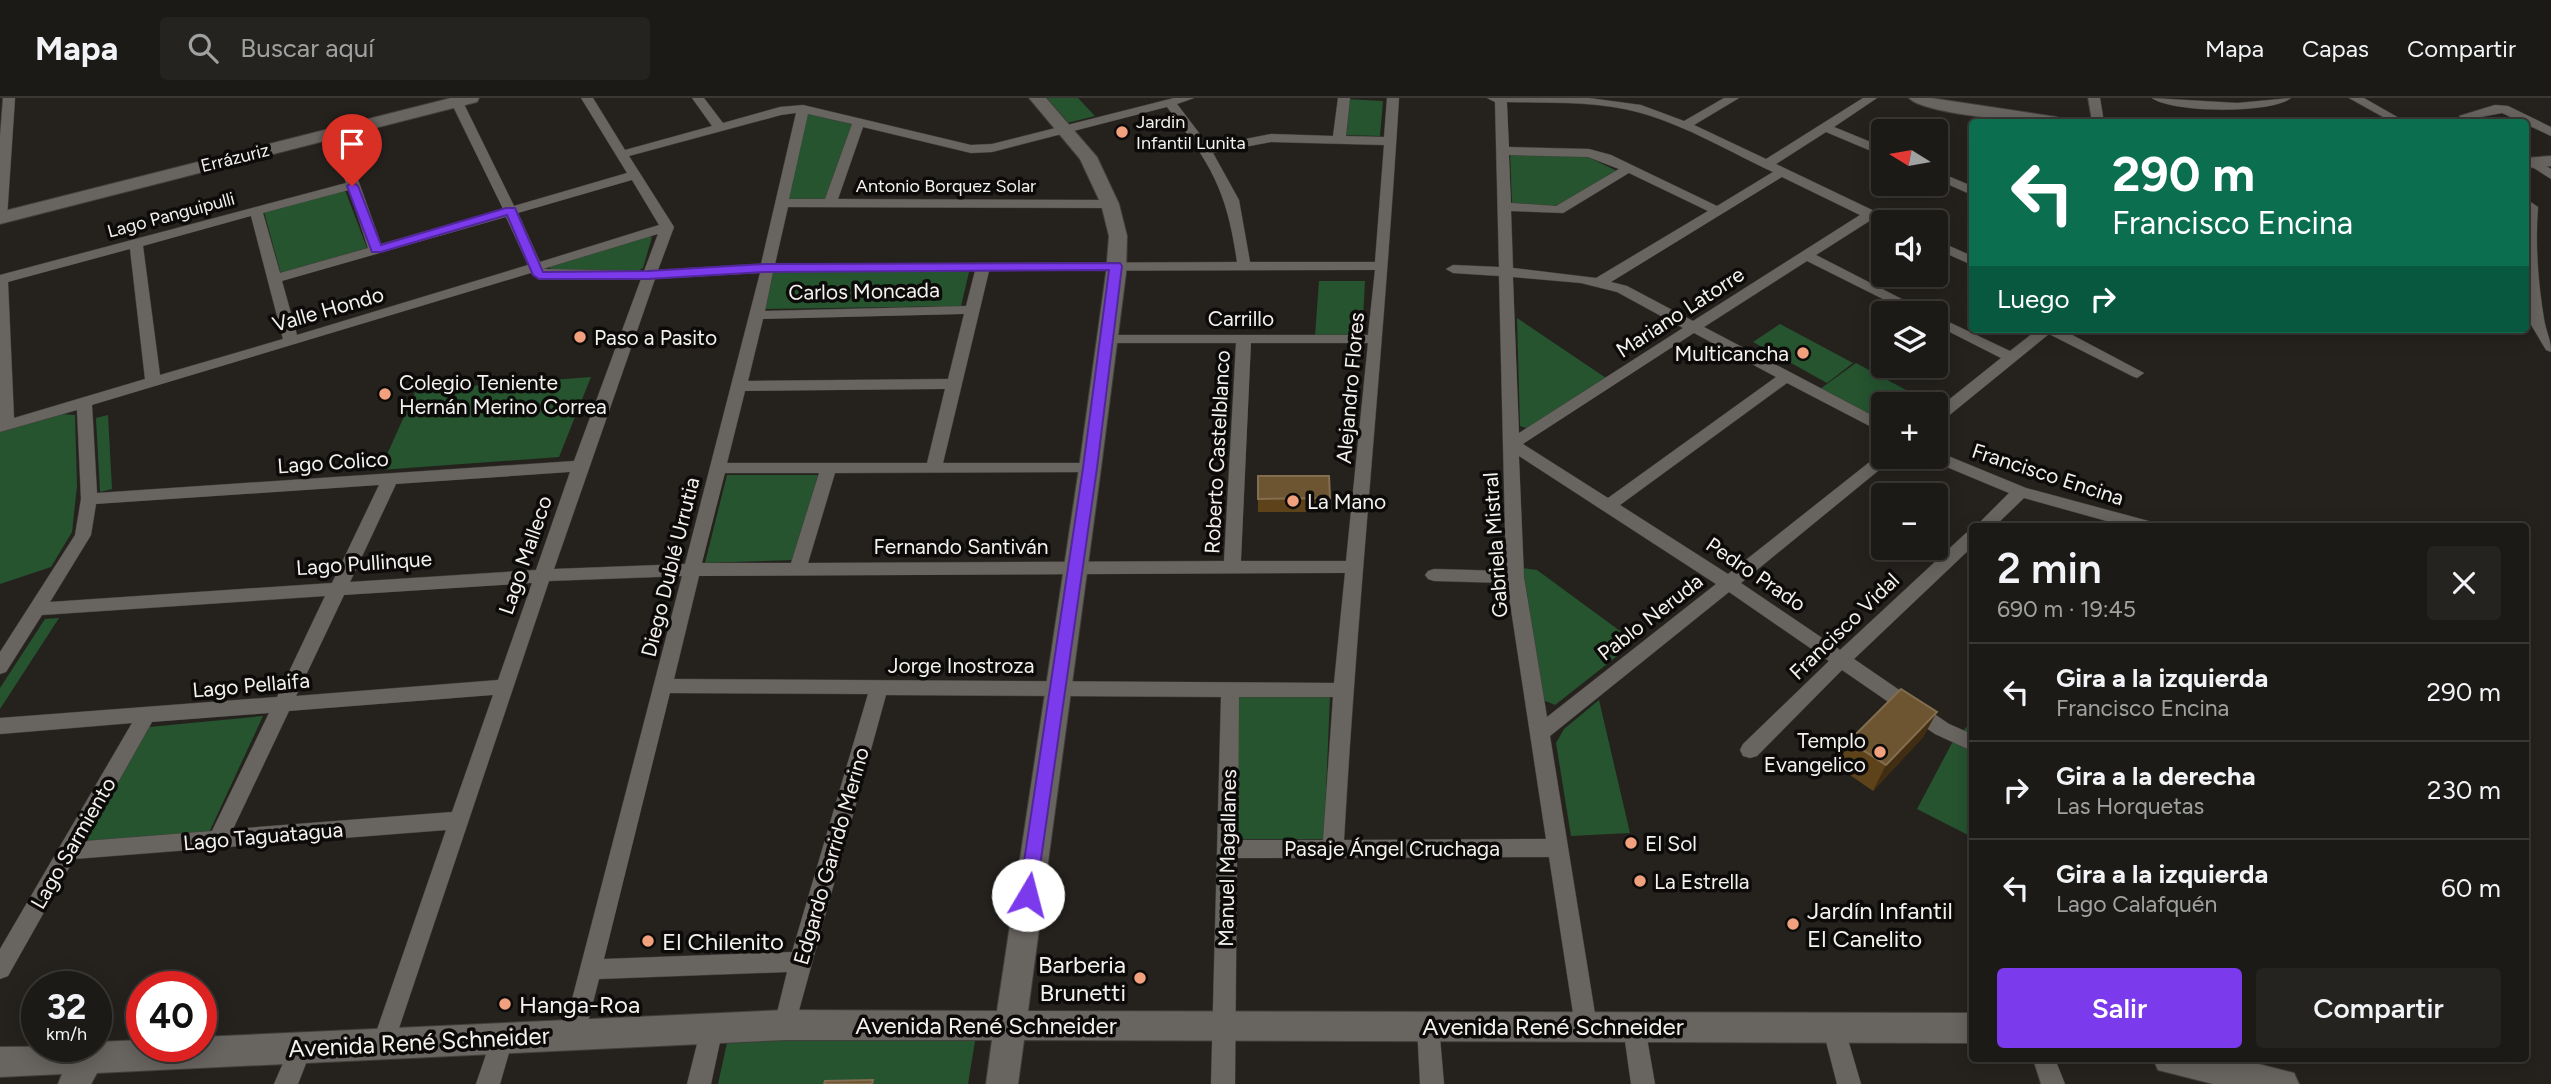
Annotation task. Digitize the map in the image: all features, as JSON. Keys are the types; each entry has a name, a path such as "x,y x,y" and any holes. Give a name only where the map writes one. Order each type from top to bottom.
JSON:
{"street":[{"path":"0,218 9,98"},
{"path":"587,98 667,227"},
{"path":"698,98 720,128"},
{"path":"1002,1084 1090,468 1118,236 1110,204 1088,157 1037,98"},
{"path":"623,154 780,111 803,109 971,149 992,148 1188,98"},
{"path":"1339,140 1344,98"},
{"name":"Alejandro Flores","path":"1333,848 1343,690 1356,567 1393,98"},
{"path":"1493,98 1588,100 1641,108 1685,125 1869,215"},
{"name":"Gabriela Mistral","path":"1501,98 1516,577 1586,1026"},
{"path":"1685,125 1733,98"},
{"path":"1766,165 1871,98"},
{"path":"1917,98 1929,103 2037,119"},
{"path":"2094,98 2098,119"},
{"path":"2158,98 2235,108 2252,107 2285,98"},
{"path":"2355,98 2394,119"},
{"path":"460,99 539,275 648,275 766,268 1381,266"},
{"name":"Errázuriz","path":"0,218 460,99"},
{"path":"1170,103 1207,150 1233,203 1244,266"},
{"path":"2465,116 2495,108 2504,109 2524,119"},
{"name":"Diego Dublé Urrutia","path":"574,1034 757,315 803,109"},
{"path":"2529,121 2551,132"},
{"path":"830,203 859,122"},
{"path":"1824,127 1871,147"},
{"path":"335,132 376,250"},
{"path":"1207,150 1271,138 1390,141"},
{"path":"1504,151 1589,153 1629,168 1716,210"},
{"path":"2536,162 2551,175"},
{"path":"1505,207 1558,210 1629,168"},
{"path":"1600,282 1780,173"},
{"path":"275,279 636,175"},
{"path":"1948,180 1969,190"},
{"name":"Lago Panguipulli","path":"1,279 352,186"},
{"name":"Antonio Borquez Solar","path":"781,203 1110,204"},
{"path":"2529,205 2529,240 2537,323 2539,332 2551,346"},
{"path":"257,212 291,341"},
{"name":"Mariano Latorre","path":"1512,444 1869,215"},
{"name":"Valle Hondo","path":"3,426 667,227"},
{"name":"Lago Malleco","path":"383,1044 580,466 667,227"},
{"path":"136,244 153,382"},
{"path":"1948,249 1969,257"},
{"path":"1807,256 1898,301"},
{"path":"933,468 983,267"},
{"path":"1453,269 1600,282 1622,289 1871,422"},
{"path":"1,279 3,426"},
{"name":"Carlos Moncada","path":"757,315 972,310"},
{"path":"1948,326 2012,358"},
{"path":"1948,409 2043,333"},
{"path":"2056,333 2137,373"},
{"name":"Carrillo","path":"1107,339 1375,339"},
{"name":"Roberto Castelblanco","path":"1232,567 1244,339"},
{"path":"1610,505 1787,376"},
{"path":"739,386 954,384"},
{"path":"0,667 83,535 89,499 84,402"},
{"name":"Pedro Prado","path":"1512,444 1730,584 1942,729 1969,742"},
{"name":"Francisco Encina","path":"1948,461 2021,492 2104,522"},
{"name":"Lago Colico","path":"89,499 580,466"},
{"path":"718,468 1090,468"},
{"path":"798,569 828,469"},
{"name":"Pablo Neruda","path":"1539,734 1872,469"},
{"path":"216,841 390,480"},
{"path":"1987,523 2021,492"},
{"name":"Francisco Vidal","path":"1750,750 1969,540"},
{"name":"Fernando Santiván","path":"693,570 1356,567"},
{"name":"Lago Pullinque","path":"38,609 543,574 693,570"},
{"path":"1434,575 1516,577"},
{"name":"Lago Pellaifa","path":"0,726 505,687"},
{"name":"Jorge Inostroza","path":"663,687 1343,690"},
{"name":"Edgardo Garrido Merino","path":"785,1025 800,962 879,687"},
{"name":"Manuel Magallanes","path":"1223,1084 1230,690"},
{"name":"Lago Sarmiento","path":"0,969 146,716"},
{"name":"Lago Taguatagua","path":"68,851 459,820"},
{"name":"Pasaje Ángel Cruchaga","path":"1226,849 1557,848"},
{"path":"591,969 800,962"},
{"name":"Avenida René Schneider","path":"0,1062 81,1071 301,1048 785,1025 1969,1028"},
{"path":"1428,1026 1432,1084"},
{"path":"1833,1026 1849,1084"},
{"path":"1634,1027 1643,1084"},
{"path":"699,1084 712,1028"},
{"path":"488,1084 502,1039"},
{"path":"286,1084 301,1048"},
{"path":"2045,1062 2053,1084"},
{"path":"2183,1062 2283,1084"}],"green space":[{"path":"1044,98 1078,98 1095,116 1067,123"},
{"path":"1346,99 1383,101 1380,136 1342,135"},
{"path":"806,113 854,125 829,200 785,200"},
{"path":"1510,152 1586,156 1619,172 1553,207 1512,205"},
{"path":"345,190 367,248 281,274 264,212"},
{"path":"652,237 643,268 638,271 551,273 550,267"},
{"path":"772,272 969,272 961,306 762,309"},
{"path":"1319,281 1365,281 1362,336 1315,336"},
{"path":"1517,318 1606,378 1529,429 1520,426"},
{"name":"Multicancha","path":"1780,324 1853,363 1827,383 1753,342"},
{"path":"1856,363 1871,371 1871,378 1884,378 1910,392 1871,392 1871,418 1820,389"},
{"path":"591,377 559,457 380,470 416,390"},
{"path":"61,414 75,415 77,486 72,532 51,567 0,584 0,432"},
{"path":"108,415 112,489 100,492 96,418"},
{"path":"727,475 818,475 795,560 705,563"},
{"path":"1523,568 1537,570 1635,642 1555,705 1543,700"},
{"path":"59,618 0,709 0,688 45,619"},
{"path":"1237,696 1330,696 1324,839 1234,839"},
{"path":"1599,700 1630,833 1571,836 1556,743 1564,729"},
{"path":"263,716 207,837 78,847 149,727"},
{"path":"1969,724 1969,835 1917,809 1952,743"},
{"path":"976,1035 968,1084 718,1084 728,1038"}],"building":[{"path":"1258,476 1329,476 1330,498 1258,499"},
{"path":"1901,689 1937,712 1886,765 1849,741"},
{"path":"873,1080 872,1084 824,1084 825,1081"}],"place":[{"name":"Jardin Infantil Lunita","path":"1122,132"},
{"name":"Paso a Pasito","path":"580,337"},
{"name":"Multicancha","path":"1803,353"},
{"name":"Colegio Teniente Hernán Merino Correa","path":"385,394"},
{"name":"La Mano","path":"1293,501"},
{"name":"Templo Evangelico","path":"1880,752"},
{"name":"El Sol","path":"1631,843"},
{"name":"La Estrella","path":"1640,881"},
{"name":"Jardín Infantil El Canelito","path":"1793,924"},
{"name":"El Chilenito","path":"648,941"},
{"name":"Barberia Brunetti","path":"1140,978"},
{"name":"Hanga-Roa","path":"505,1004"}],"route":[{"path":"352,186 376,250 510,211 539,275 648,275 766,268 1116,266 1090,468 1028,895"}]}
